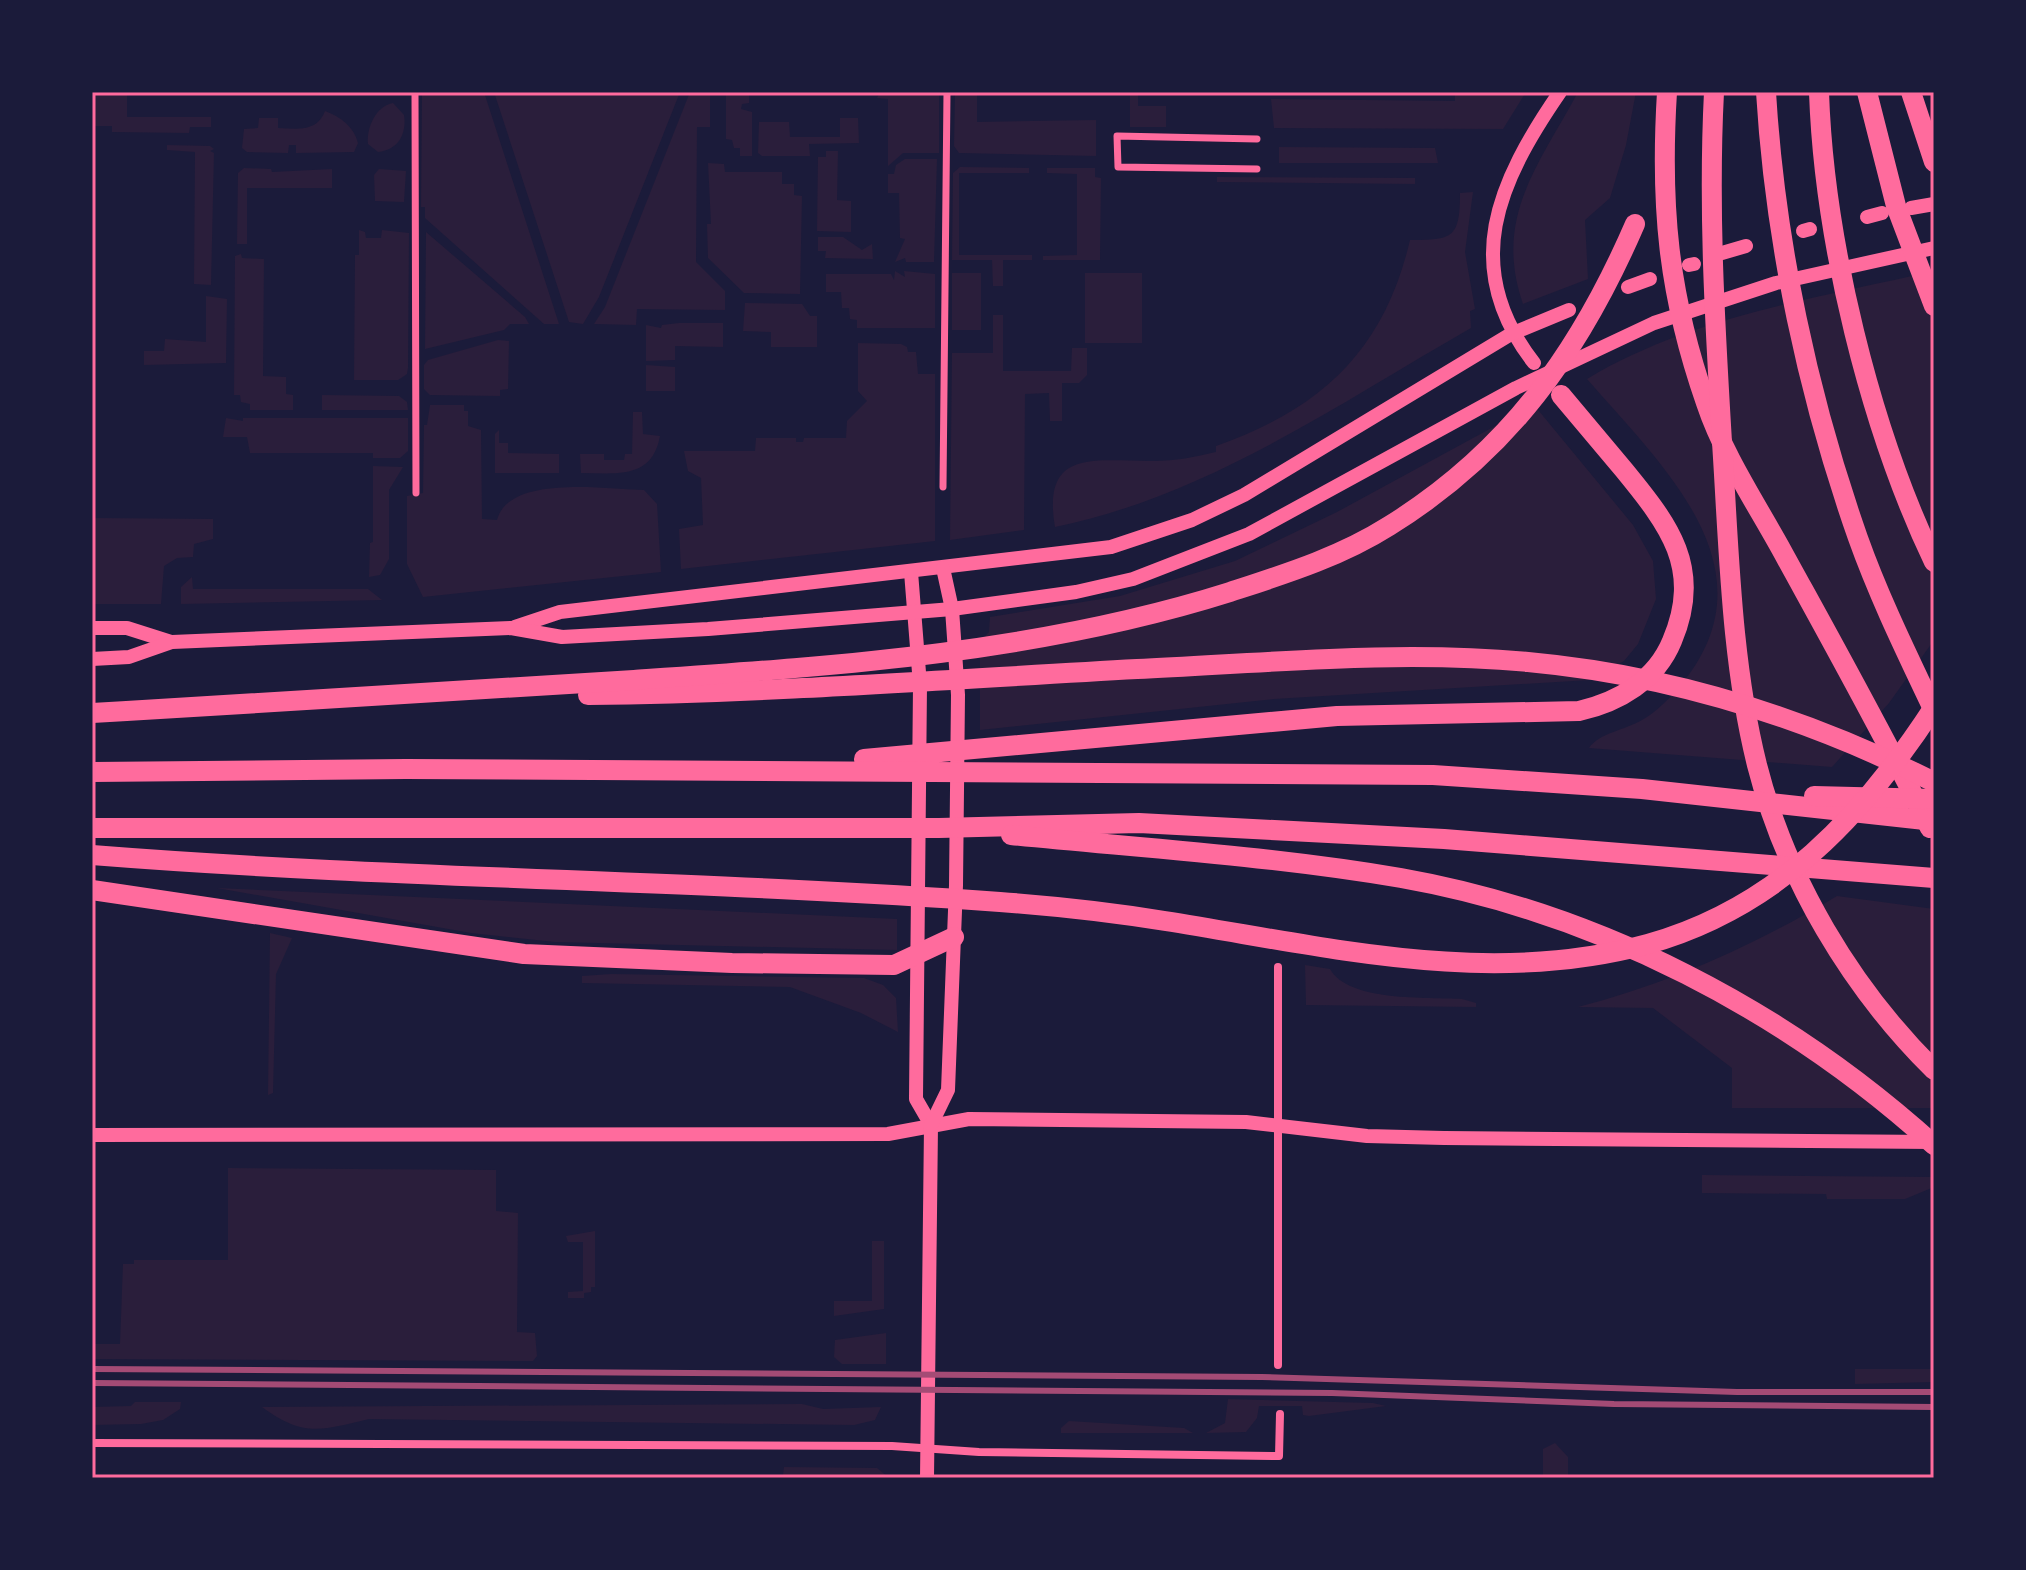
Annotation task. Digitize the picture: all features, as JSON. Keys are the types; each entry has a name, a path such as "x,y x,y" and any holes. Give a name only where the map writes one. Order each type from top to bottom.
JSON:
{"highway":[{"path":"1667,92 1662,187 1665,232 1673,285 1707,407 1741,475 1871,708 1934,835"},
{"path":"1714,92 1709,204 1734,614 1757,765 1775,824 1806,893 1830,936 1867,993 1904,1040 1934,1070"},
{"path":"92,855 877,895 1092,912 1350,952 1488,966 1553,962 1648,944 1698,927 1762,894 1828,842 1934,709 1858,539 1812,388 1776,195 1766,92"},
{"path":"1819,92 1828,189 1848,301 1902,486 1934,562"},
{"path":"1867,92 1883,159 1913,256 1934,306"},
{"path":"1911,92 1934,162"},
{"path":"92,713 352,698 738,691 877,672 1094,628 1183,606 1305,568 1368,539 1427,500 1500,439 1564,362 1608,287 1635,224"},
{"path":"725,771 999,749 1237,723 1337,716 1579,711 1611,704 1642,682 1667,654 1680,623 1685,590 1681,559 1671,532 1652,504 1561,395"},
{"path":"877,672 1403,658 1527,662 1623,676 1777,714 1859,746 1934,782"},
{"path":"92,772 1305,772 1433,775 1642,789 1934,799"},
{"path":"1642,789 1934,821"},
{"path":"92,828 939,828 1139,823 1294,829 1934,878"},
{"path":"939,828 1333,867 1451,889 1550,917 1678,970 1759,1014 1841,1069 1934,1144"},
{"path":"1820,869 1934,888"},
{"path":"92,890 524,954 732,963 894,965 954,937"}],"street":[{"path":"415,92 416,493"},
{"path":"943,487 947,92"},
{"path":"1534,363 1511,334 1493,267 1494,226 1508,181 1560,92"},
{"path":"1257,139 1117,136 1118,167 1257,169"},
{"path":"1867,217 1882,213"},
{"path":"1722,253 1746,246"},
{"path":"92,659 129,657 172,642 511,628 562,637 708,629 952,609 1076,592 1169,568 1249,534 1516,388 1654,323 1776,283 1934,248"},
{"path":"1628,287 1650,279"},
{"path":"511,628 560,612 1111,547 1192,520 1244,495 1511,334 1569,310"},
{"path":"927,1478 931,1125 948,1090 954,937 958,695 952,609 943,568"},
{"path":"911,572 920,685 916,1099 931,1125"},
{"path":"92,628 127,628 172,642"},
{"path":"1278,967 1278,1365"},
{"path":"92,1135 888,1134 969,1119 1230,1122 1367,1136 1444,1138 1934,1144"},
{"path":"92,1443 927,1449 1279,1456 1280,1414"}],"shaded area":[{"path":"422,92 484,92 559,324 544,324 425,218 425,207 421,207"},
{"path":"494,92 680,92 599,297 583,324 569,322"},
{"path":"690,92 710,92 710,127 697,127 696,262 725,291 725,310 637,309 636,325 594,324 605,307"},
{"path":"726,92 749,92 749,103 742,104 741,109 752,112 752,156 740,156 740,148 734,148 732,140 726,139"},
{"path":"880,92 939,92 939,153 903,153 888,166 888,99 877,98"},
{"path":"955,92 977,95 977,122 1096,120 1096,156 959,153 954,146"},
{"path":"1130,92 1138,92 1138,106 1166,106 1166,127 1130,127"},
{"path":"1455,92 1526,92 1503,129 1274,128 1271,99 1455,101"},
{"path":"1578,92 1636,92 1626,145 1610,198 1585,220 1588,279 1523,304 1515,273 1513,244 1517,218 1536,168"},
{"path":"92,94 127,94 127,117 211,117 211,127 190,127 189,133 112,132 112,126 92,126"},
{"path":"393,103 404,115 402,135 391,148 378,152 368,144 371,125 382,108"},
{"path":"325,111 350,127 358,143 354,152 296,153 296,145 289,145 288,153 247,152 242,148 244,129 258,128 259,118 278,118 278,128 300,129 317,123"},
{"path":"840,118 858,118 859,143 809,144 810,156 762,156 758,153 759,122 789,122 790,137 840,137"},
{"path":"167,145 210,146 214,149 210,151 214,153 211,285 194,284 195,152 167,150"},
{"path":"1279,147 1435,148 1438,163 1279,163"},
{"path":"826,151 838,151 837,200 851,201 851,232 817,231 818,157 826,157"},
{"path":"905,159 937,159 934,262 906,262 905,258 895,262 905,239 900,238 899,193 888,193 888,174 894,174 896,165"},
{"path":"708,163 724,164 725,172 782,172 782,184 794,184 794,195 802,196 800,294 744,293 708,258 707,224 711,224"},
{"path":"960,167 1029,168 1029,173 959,173 959,255 1032,255 1032,260 1003,260 1003,286 993,286 992,260 952,260 953,173"},
{"path":"244,168 271,169 272,172 332,169 332,188 247,188 247,244 237,244 238,173"},
{"path":"1047,168 1095,168 1095,177 1101,178 1100,260 1043,260 1043,256 1077,255 1077,174 1047,173"},
{"path":"379,169 406,171 404,202 375,201 374,175"},
{"path":"1217,177 1415,178 1415,184 1217,182"},
{"path":"1473,192 1465,252 1475,309 1470,311 1471,328 1321,416 1218,470 1165,494 1111,513 1055,527 1053,501 1057,483 1065,471 1078,464 1170,460 1216,452 1216,446 1287,414 1317,394 1343,371 1365,344 1399,279 1410,240 1436,239 1451,233 1456,228 1460,193"},
{"path":"359,230 365,232 366,238 381,238 382,230 409,233 408,368 407,374 398,380 354,380 355,255 359,255"},
{"path":"426,232 525,317 529,324 510,324 504,330 425,349"},
{"path":"818,237 843,237 862,250 872,244 873,259 825,258 826,251 818,251"},
{"path":"241,254 242,258 264,259 263,376 286,377 286,394 293,395 293,410 250,410 250,404 241,402 240,395 234,395 235,256"},
{"path":"895,271 905,277 904,271 935,274 935,328 857,328 857,320 850,319 849,308 842,308 841,292 826,292 826,274 891,274 894,280"},
{"path":"1934,271 1934,640 1889,703 1832,767 1589,748 1606,735 1646,718 1674,693 1704,649 1717,606 1714,565 1700,525 1677,486 1587,379 1668,340 1711,325"},
{"path":"952,273 981,273 981,330 952,330"},
{"path":"1085,273 1142,273 1142,343 1085,343"},
{"path":"206,296 227,299 226,363 144,365 144,351 164,351 165,339 206,342"},
{"path":"745,303 802,304 810,316 817,316 817,347 771,347 771,332 743,331"},
{"path":"993,315 1003,315 1003,371 1071,371 1072,348 1087,348 1087,375 1079,383 1062,383 1062,421 1050,421 1049,393 1025,394 1024,530 950,540 952,353 993,353"},
{"path":"723,323 723,347 675,346 675,360 646,361 646,325 661,328 662,325"},
{"path":"498,340 509,341 508,389 500,390 500,396 430,395 424,389 424,365 428,360"},
{"path":"858,343 901,344 907,347 908,352 916,352 918,374 935,374 935,541 681,569 679,529 703,525 701,478 688,471 684,451 755,451 756,438 796,438 796,442 803,442 804,438 846,438 847,421 867,401 858,391"},
{"path":"646,365 675,367 675,391 646,391"},
{"path":"322,395 399,396 407,402 408,410 322,410"},
{"path":"430,405 464,405 464,411 468,411 468,426 481,430 482,519 497,520 505,505 539,490 584,487 644,490 657,504 661,572 423,597 407,564 407,496 423,493 424,425 427,425"},
{"path":"1534,405 1633,525 1653,561 1656,599 1638,644 1624,661 1590,680 1274,699 980,730 980,642 989,632 990,617 1120,596 1235,561 1337,512"},
{"path":"633,412 642,412 643,434 660,436 649,460 631,471 581,473 580,454 604,454 604,460 624,460 625,454 632,454"},
{"path":"226,418 243,421 243,418 408,418 408,451 400,458 373,458 373,453 250,453 247,437 223,437"},
{"path":"499,430 499,443 508,443 508,453 559,454 559,473 495,473 495,434"},
{"path":"373,466 403,467 389,490 389,559 380,575 369,577 370,543 373,542"},
{"path":"92,518 213,519 213,539 194,544 193,557 177,558 164,566 161,604 92,604"},
{"path":"192,577 193,589 368,589 382,600 181,604 181,587"},
{"path":"217,888 897,919 897,950 555,942 471,933"},
{"path":"1837,896 1934,909 1934,1108 1732,1108 1732,1068 1653,1008 1578,1007 1712,961 1775,931"},
{"path":"270,933 292,938 276,974 273,1093 268,1095"},
{"path":"1305,965 1330,969 1339,980 1371,992 1390,996 1462,999 1476,1003 1476,1007 1306,1005"},
{"path":"582,976 864,978 883,985 896,998 898,1032 861,1013 790,987 582,983"},
{"path":"228,1168 496,1170 496,1211 518,1213 517,1332 535,1333 537,1356 533,1361 92,1359 92,1344 120,1344 123,1264 134,1264 134,1260 228,1260"},
{"path":"1702,1175 1934,1177 1934,1187 1905,1199 1827,1199 1826,1194 1702,1193"},
{"path":"595,1231 595,1287 591,1287 591,1292 584,1293 584,1298 568,1298 568,1292 583,1291 583,1242 568,1242 566,1236"},
{"path":"872,1241 884,1241 884,1309 834,1316 834,1301 872,1301"},
{"path":"886,1333 886,1364 842,1364 834,1357 835,1340"},
{"path":"1855,1369 1934,1369 1934,1382 1855,1384"},
{"path":"1228,1399 1373,1403 1386,1406 1309,1416 1303,1415 1302,1406 1259,1406 1257,1418 1246,1432 1206,1433 1225,1423"},
{"path":"135,1402 181,1402 180,1409 163,1420 141,1424 92,1425 92,1407 131,1406"},
{"path":"802,1404 823,1409 881,1407 875,1420 854,1425 369,1419 314,1429 290,1424 262,1407"},
{"path":"1069,1421 1184,1428 1193,1433 1061,1433 1061,1428"},
{"path":"1555,1443 1568,1457 1568,1478 1543,1478 1543,1449"},
{"path":"784,1467 877,1468 889,1478 777,1478 783,1475"}],"railway":[{"path":"92,1369 1262,1377 1737,1392 1934,1392"},
{"path":"92,1383 1332,1393 1614,1404 1934,1407"}]}
